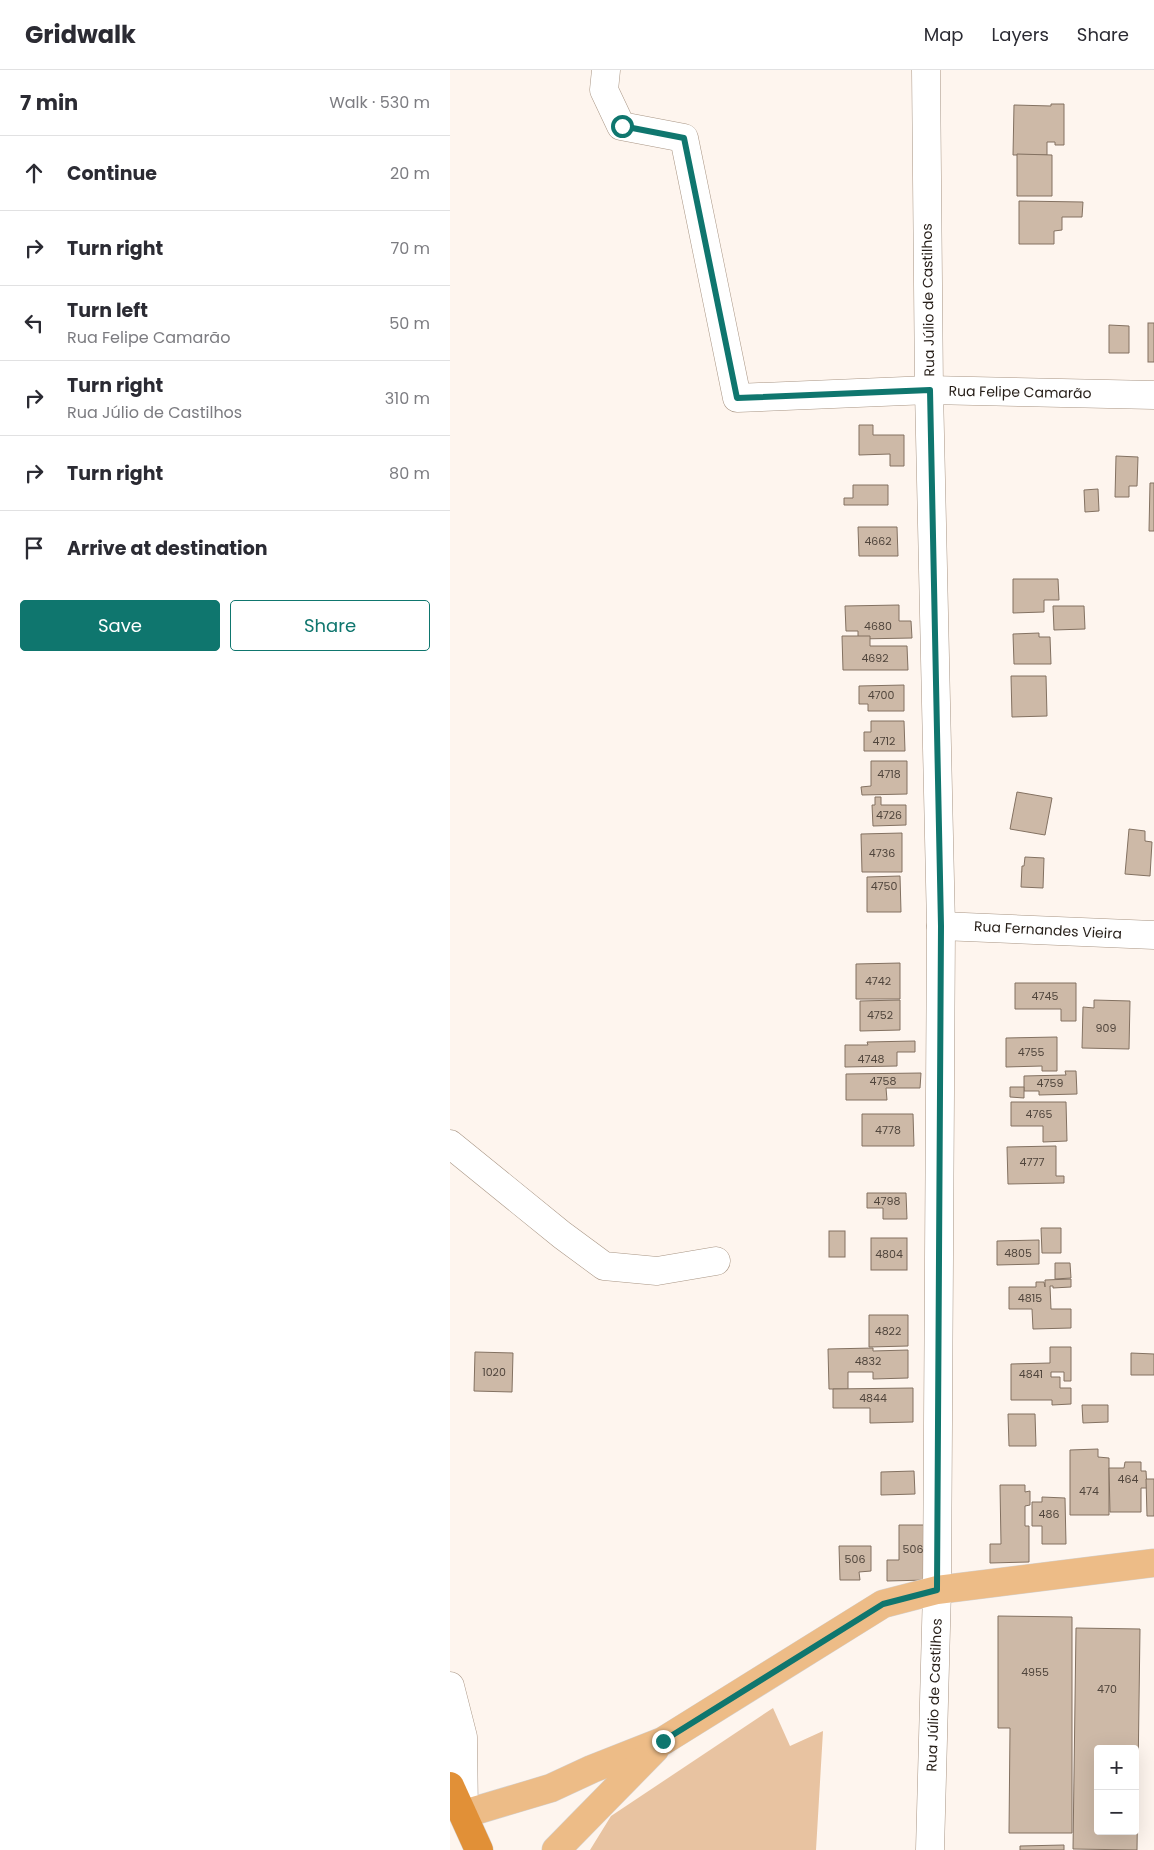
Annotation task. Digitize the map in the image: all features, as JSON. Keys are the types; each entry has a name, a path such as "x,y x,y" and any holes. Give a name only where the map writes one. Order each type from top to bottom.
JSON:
{"highway":[{"path":"450,1786 457,1811 479,1850"}],"main road":[{"path":"457,1811 551,1788 592,1769 663,1741 883,1604 937,1590 1154,1563"},
{"path":"556,1850 663,1741"}],"street":[{"name":"Rua Felipe Camarão","path":"606,70 604,90 622,126 684,138 737,398 930,390 1154,395"},
{"name":"Rua Júlio de Castilhos","path":"926,70 930,390 941,926 937,1590 930,1850"},
{"name":"Rua Fernandes Vieira","path":"941,926 1154,935"},
{"path":"450,1144 562,1235 604,1266 656,1271 716,1261"},
{"path":"450,1686 463,1737 457,1811"}],"shaded area":[{"path":"773,1708 790,1746 823,1731 816,1850 590,1850 611,1816"}],"building":[{"path":"1051,104 1064,104 1064,145 1055,145 1055,142 1047,142 1047,155 1013,155 1014,105 1051,106"},
{"path":"1017,154 1052,155 1052,196 1017,196"},
{"path":"1019,201 1083,202 1082,217 1062,217 1062,230 1054,231 1054,244 1019,244"},
{"path":"1148,323 1154,323 1154,362 1148,362"},
{"path":"1109,325 1129,326 1129,353 1109,353"},
{"path":"859,425 873,425 873,435 904,435 904,466 890,466 890,454 859,455"},
{"path":"1116,456 1138,457 1137,486 1129,486 1129,497 1115,497"},
{"path":"1150,483 1154,483 1154,531 1149,531"},
{"path":"853,485 888,485 888,505 844,505 844,498 853,498"},
{"path":"1098,489 1099,511 1085,512 1084,490"},
{"path":"858,527 897,527 898,556 859,556"},
{"path":"1013,579 1058,579 1059,600 1044,600 1044,612 1013,613"},
{"path":"899,605 899,621 911,621 912,638 858,639 858,631 846,631 845,606"},
{"path":"1053,606 1084,606 1085,629 1054,630"},
{"path":"1039,633 1039,637 1050,637 1051,664 1014,664 1013,634"},
{"path":"842,636 870,636 870,646 907,646 908,670 843,670"},
{"path":"1011,676 1046,676 1047,716 1012,717"},
{"path":"904,685 904,711 868,711 868,704 859,704 859,686"},
{"path":"871,721 904,721 905,751 864,751 864,732 871,732"},
{"path":"871,761 907,761 907,794 862,795 861,787 871,786"},
{"path":"1017,792 1052,798 1045,835 1010,829"},
{"path":"875,797 881,797 881,805 906,805 906,825 873,826 872,805 875,805"},
{"path":"1129,829 1145,831 1145,841 1152,842 1150,876 1125,874"},
{"path":"902,833 902,872 862,872 861,834"},
{"path":"1025,857 1044,858 1043,888 1021,887 1022,866 1024,866"},
{"path":"900,876 901,912 867,912 867,877"},
{"path":"900,963 900,999 856,999 856,964"},
{"path":"1015,983 1076,983 1076,1021 1061,1021 1061,1009 1015,1009"},
{"path":"900,1000 900,1030 860,1031 860,1001"},
{"path":"1094,1000 1130,1001 1129,1049 1082,1048 1083,1007 1094,1008"},
{"path":"1057,1037 1057,1071 1042,1071 1042,1066 1006,1067 1006,1038"},
{"path":"915,1041 915,1052 897,1052 897,1066 845,1067 845,1045 868,1045 867,1042"},
{"path":"1065,1071 1076,1071 1077,1094 1039,1095 1039,1091 1024,1091 1024,1076 1066,1075"},
{"path":"921,1073 920,1088 886,1088 887,1100 846,1100 846,1074"},
{"path":"1010,1087 1024,1087 1024,1098 1010,1097"},
{"path":"1011,1102 1066,1102 1067,1141 1043,1142 1043,1126 1011,1126"},
{"path":"862,1114 913,1114 914,1146 862,1146"},
{"path":"1056,1146 1056,1176 1064,1176 1064,1183 1008,1184 1007,1147"},
{"path":"867,1193 906,1193 907,1219 883,1219 883,1208 867,1208"},
{"path":"1041,1228 1061,1228 1061,1253 1042,1253"},
{"path":"829,1231 845,1231 845,1257 829,1257"},
{"path":"871,1238 907,1238 907,1270 871,1270"},
{"path":"1039,1240 1039,1264 997,1265 997,1241"},
{"path":"1055,1263 1070,1263 1071,1278 1055,1279"},
{"path":"1071,1279 1071,1287 1053,1288 1053,1286 1050,1286 1051,1309 1071,1309 1071,1328 1033,1329 1032,1309 1009,1309 1009,1287 1036,1287 1036,1282 1044,1282 1045,1287 1045,1280"},
{"path":"869,1315 908,1315 908,1346 869,1347"},
{"path":"1050,1347 1071,1347 1071,1381 1064,1381 1064,1372 1051,1372 1051,1377 1060,1377 1060,1388 1071,1388 1071,1404 1052,1405 1052,1400 1011,1400 1011,1364 1050,1363"},
{"path":"873,1348 873,1351 908,1350 908,1378 873,1379 873,1372 848,1372 848,1389 829,1389 828,1349"},
{"path":"475,1352 513,1353 512,1392 474,1391"},
{"path":"1131,1353 1154,1354 1154,1375 1131,1375"},
{"path":"913,1388 913,1422 870,1423 870,1408 833,1408 833,1389"},
{"path":"1082,1405 1108,1405 1108,1422 1083,1423"},
{"path":"1008,1414 1035,1414 1036,1446 1009,1446"},
{"path":"1098,1449 1098,1457 1109,1458 1109,1515 1070,1515 1070,1450"},
{"path":"1125,1462 1141,1462 1141,1471 1146,1471 1147,1488 1141,1488 1141,1512 1110,1512 1109,1468 1124,1468"},
{"path":"914,1471 915,1494 881,1495 881,1472"},
{"path":"1146,1479 1154,1479 1154,1516 1147,1516"},
{"path":"1000,1485 1025,1485 1025,1492 1030,1491 1030,1505 1025,1506 1025,1526 1029,1526 1029,1562 990,1563 990,1544 1001,1544"},
{"path":"1042,1497 1065,1498 1066,1544 1042,1544 1042,1526 1032,1526 1032,1502 1042,1502"},
{"path":"899,1525 926,1525 927,1580 887,1581 887,1560 899,1560"},
{"path":"839,1546 871,1546 871,1571 859,1572 860,1580 840,1580"},
{"path":"998,1616 1072,1617 1072,1833 1009,1833 1010,1728 998,1728"},
{"path":"1076,1628 1140,1629 1138,1745 1094,1745 1094,1835 1137,1835 1137,1850 1073,1849"},
{"path":"1064,1845 1064,1850 1020,1850 1020,1846"}],"route":[{"path":"622,126 684,138 737,398 930,390 941,926 937,1590 883,1604 663,1741"}]}
